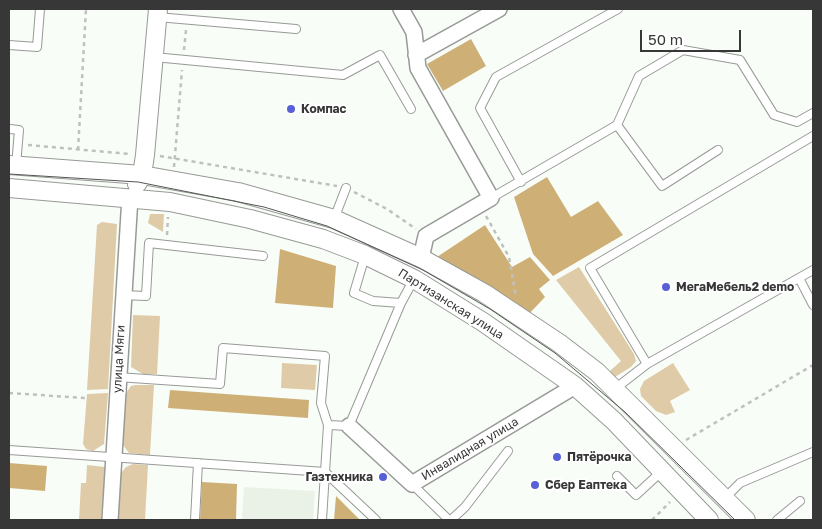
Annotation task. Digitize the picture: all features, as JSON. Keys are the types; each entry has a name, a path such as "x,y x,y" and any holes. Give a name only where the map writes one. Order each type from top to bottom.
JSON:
{"street":[{"path":"401,9 414,32 418,68 486,202"},
{"path":"416,55 499,9"},
{"path":"130,197 142,175 158,13"},
{"name":"Партизанская улица","path":"12,165 142,175 247,194 334,219 421,258 484,293 567,349 616,388 746,520"},
{"name":"Партизанская улица","path":"9,188 130,197 170,202 250,219 323,239 365,255 414,279 483,322 575,386 614,421 709,520"},
{"name":"улица Мяги","path":"110,520 122,294 130,197"},
{"name":"Партизанская улица","path":"421,258 426,236 486,202"},
{"name":"Инвалидная улица","path":"348,426 412,484 575,386"}],"lane":[{"path":"9,45 37,48 40,9"},
{"path":"521,182 480,108 496,77 618,9"},
{"path":"158,13 177,18 296,29"},
{"path":"486,202 617,125 639,76 683,50 740,60 774,115 797,122 813,113"},
{"path":"154,58 343,75 380,55 411,109"},
{"path":"617,125 662,186 718,150"},
{"path":"10,129 19,130 12,165"},
{"path":"647,364 590,268 813,136"},
{"path":"334,219 346,188"},
{"path":"122,294 146,296 149,244 263,256"},
{"path":"365,255 354,293 373,301 401,303"},
{"path":"616,388 647,364 813,270"},
{"path":"799,278 813,305"},
{"path":"328,425 348,426 401,303 414,279"},
{"path":"117,377 220,384 223,348 325,356 321,403 328,425 322,520"},
{"path":"9,450 325,472 376,520"},
{"path":"412,484 450,520 465,507 508,451"},
{"path":"725,498 740,483 813,452"},
{"path":"194,520 198,463"},
{"path":"616,476 636,495 662,471"},
{"path":"777,520 800,501"}],"path":[{"path":"78,150 86,9"},
{"path":"175,157 186,28 177,18"},
{"path":"486,202 509,257 516,300"},
{"path":"168,216 174,217"},
{"path":"686,440 813,365"},
{"path":"9,393 85,398"},
{"path":"652,520 673,499"}],"shaded area":[{"path":"471,39 486,66 443,91 427,64"},
{"path":"547,177 571,217 598,201 623,235 553,276 533,254 514,197"},
{"path":"150,214 164,214 163,232 148,223"},
{"path":"102,222 117,224 108,389 87,390 97,225"},
{"path":"485,225 512,267 530,257 550,280 539,289 545,297 527,316 437,257"},
{"path":"280,249 336,266 333,308 275,303"},
{"path":"579,267 634,354 636,361 631,367 615,377 610,371 621,361 556,280"},
{"path":"133,315 160,316 157,374 143,374 131,367"},
{"path":"282,363 317,365 315,390 281,388"},
{"path":"673,363 690,390 670,401 675,412 666,415 656,411 641,396 640,389 644,381"},
{"path":"154,385 150,455 129,453 123,445 126,393 131,386"},
{"path":"170,390 309,400 308,418 168,408"},
{"path":"108,393 104,444 93,451 86,449 83,444 87,394"},
{"path":"9,463 47,466 45,491 9,488"},
{"path":"133,464 148,465 145,520 118,520 121,473 126,467"},
{"path":"87,465 105,467 101,520 79,520 81,483 86,483"},
{"path":"202,482 237,484 236,520 200,520"},
{"path":"244,487 315,491 313,520 242,520"},
{"path":"336,496 360,520 334,520"}],"tram line":[{"path":"9,174 138,182 264,207 327,226 423,270 490,309 555,353 625,412 735,520"}],"place":[{"name":"Компас","path":"291,109"},
{"name":"МегаМебель2 demo","path":"666,287"},
{"name":"Пятёрочка","path":"557,457"},
{"name":"Газтехника","path":"383,477"},
{"name":"Сбер Еаптека","path":"535,485"}]}
